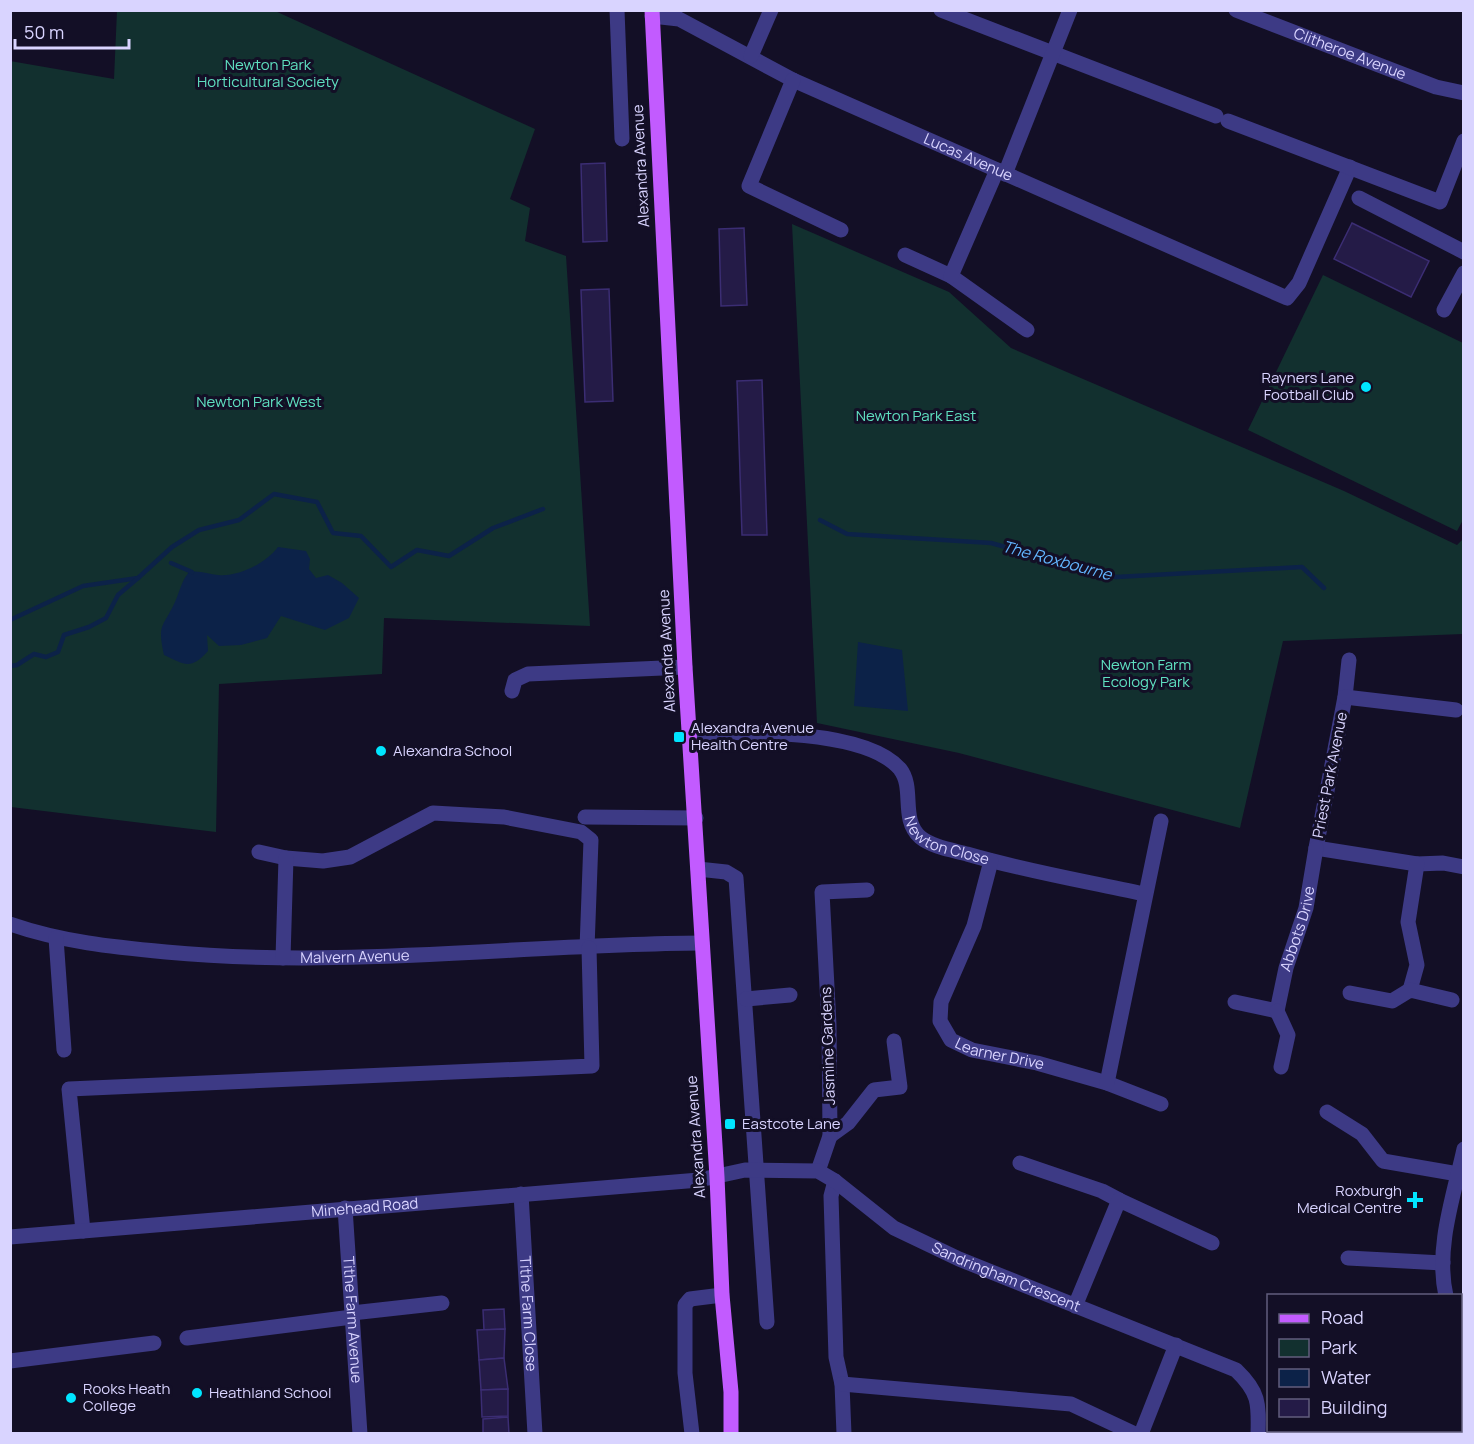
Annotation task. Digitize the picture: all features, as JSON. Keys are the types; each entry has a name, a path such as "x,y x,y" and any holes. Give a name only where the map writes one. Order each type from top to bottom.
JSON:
{"main road":[{"name":"Alexandra Avenue","path":"652,13 685,667 696,818 722,1295 731,1392 731,1434"}],"street":[{"path":"617,10 622,139"},
{"path":"750,56 771,10"},
{"path":"941,10 1440,202 1464,141"},
{"path":"951,276 1001,172 1070,10"},
{"name":"Clitheroe Avenue","path":"1236,10 1436,87 1464,93"},
{"name":"Lucas Avenue","path":"652,13 679,19 793,80 1287,298 1299,283 1350,167"},
{"path":"793,80 749,186 841,230"},
{"path":"1359,198 1464,252"},
{"path":"905,255 951,276 1027,330"},
{"path":"1444,310 1464,273"},
{"name":"Priest Park Avenue","path":"1349,660 1345,697 1316,848 1417,864 1443,863 1464,867"},
{"path":"512,691 515,680 528,674 685,667"},
{"path":"1345,697 1456,710"},
{"name":"Newton Close","path":"690,733 788,732 882,754 901,771 909,822 920,837 938,846 991,861 1144,894"},
{"path":"82,1231 69,1089 592,1066 588,948 591,840 581,832 504,817 433,813 350,857 323,861 286,858 259,852"},
{"path":"585,817 696,818"},
{"path":"1107,1083 1144,894 1161,821"},
{"name":"Abbots Drive","path":"1277,1011 1286,968 1306,908 1316,848"},
{"path":"284,958 286,858"},
{"name":"Learner Drive","path":"991,861 974,927 941,1002 940,1021 951,1040 972,1050 1038,1063 1107,1083 1161,1104"},
{"path":"1350,993 1392,1001 1410,990 1417,965 1408,922 1417,864"},
{"path":"698,869 726,872 736,878 747,999 767,1322"},
{"name":"Jasmine Gardens","path":"818,1171 830,1136 829,1025 822,892 867,890"},
{"name":"Malvern Avenue","path":"10,924 82,944 218,957 284,958 702,943"},
{"path":"56,938 64,1050"},
{"path":"1410,990 1452,1000"},
{"path":"747,999 790,995"},
{"path":"1234,1002 1277,1011 1288,1035 1281,1067"},
{"path":"830,1136 848,1123 874,1090 900,1087 894,1041"},
{"path":"1327,1112 1362,1134 1383,1161 1458,1174"},
{"path":"1446,1294 1443,1263 1458,1198 1458,1174 1464,1149"},
{"path":"1020,1163 1102,1191 1212,1243"},
{"name":"Sandringham Crescent","path":"717,1177 758,1170 818,1171 835,1181 894,1228 959,1259 1236,1370 1252,1385 1259,1404 1258,1434"},
{"name":"Minehead Road","path":"10,1236 717,1177"},
{"path":"835,1181 831,1196 835,1334 836,1357 842,1384 844,1434"},
{"name":"Tithe Farm Close","path":"521,1194 535,1434"},
{"path":"1075,1306 1119,1200"},
{"name":"Tithe Farm Avenue","path":"345,1208 360,1434"},
{"path":"1347,1258 1443,1263"},
{"path":"692,1434 685,1373 685,1305 690,1299 722,1295"},
{"path":"187,1338 442,1303"},
{"path":"10,1361 154,1343"},
{"path":"1141,1434 1176,1345"},
{"path":"842,1384 1071,1404 1135,1434"}],"green space":[{"name":"Newton Park West","path":"117,11 275,11 535,129 510,199 530,208 525,241 566,256 590,626 384,618 382,674 219,684 216,832 11,807 10,61 114,79"},
{"path":"792,224 949,292 1011,348 1344,491 1457,545 1463,539 1463,634 1283,641 1240,828 959,753 817,723"},
{"name":"Rayners Lane Football Club","path":"1323,275 1463,343 1464,518 1457,531 1248,430"}],"water":[{"path":"278,547 306,551 310,559 309,569 316,578 328,575 342,583 359,598 349,618 325,630 281,616 267,638 241,645 219,646 207,635 208,651 192,663 183,663 164,655 162,626 189,572 235,574 267,558"},
{"path":"858,642 902,650 908,711 854,706"}],"building":[{"path":"605,163 607,241 583,242 581,164"},
{"path":"1352,223 1429,261 1411,297 1334,259"},
{"path":"744,228 747,305 721,306 719,229"},
{"path":"609,289 613,401 585,402 581,290"},
{"path":"762,380 767,535 742,535 737,381"},
{"path":"504,1309 505,1329 484,1330 483,1310"},
{"path":"505,1329 504,1358 479,1360 477,1330"},
{"path":"504,1358 508,1389 481,1390 479,1360"},
{"path":"508,1389 508,1416 482,1417 481,1390"},
{"path":"508,1417 509,1434 483,1434 483,1419"}],"waterway":[{"name":"The Roxbourne","path":"10,620 83,586 138,578 172,547 199,530 239,520 274,494 317,502 333,533 361,536 391,567 417,550 449,556 493,528 543,509"},
{"name":"The Roxbourne","path":"820,520 847,534 991,543 1116,577 1302,567 1324,588"},
{"path":"171,563 192,572"},
{"path":"10,666 17,665 34,654 46,657 58,652 64,635 89,627 106,618 118,595 138,578"}],"place":[{"name":"Rayners Lane Football Club","path":"1366,387"},
{"name":"Alexandra Avenue Health Centre","path":"679,737"},
{"name":"Alexandra School","path":"381,751"},
{"name":"Eastcote Lane","path":"730,1124"},
{"name":"Roxburgh Medical Centre","path":"1415,1200"},
{"name":"Heathland School","path":"197,1393"},
{"name":"Rooks Heath College","path":"71,1398"}],"park label":[{"name":"Newton Park Horticultural Society","path":"268,74"},
{"name":"Newton Park East","path":"916,416"},
{"name":"Newton Farm Ecology Park","path":"1146,674"}]}
